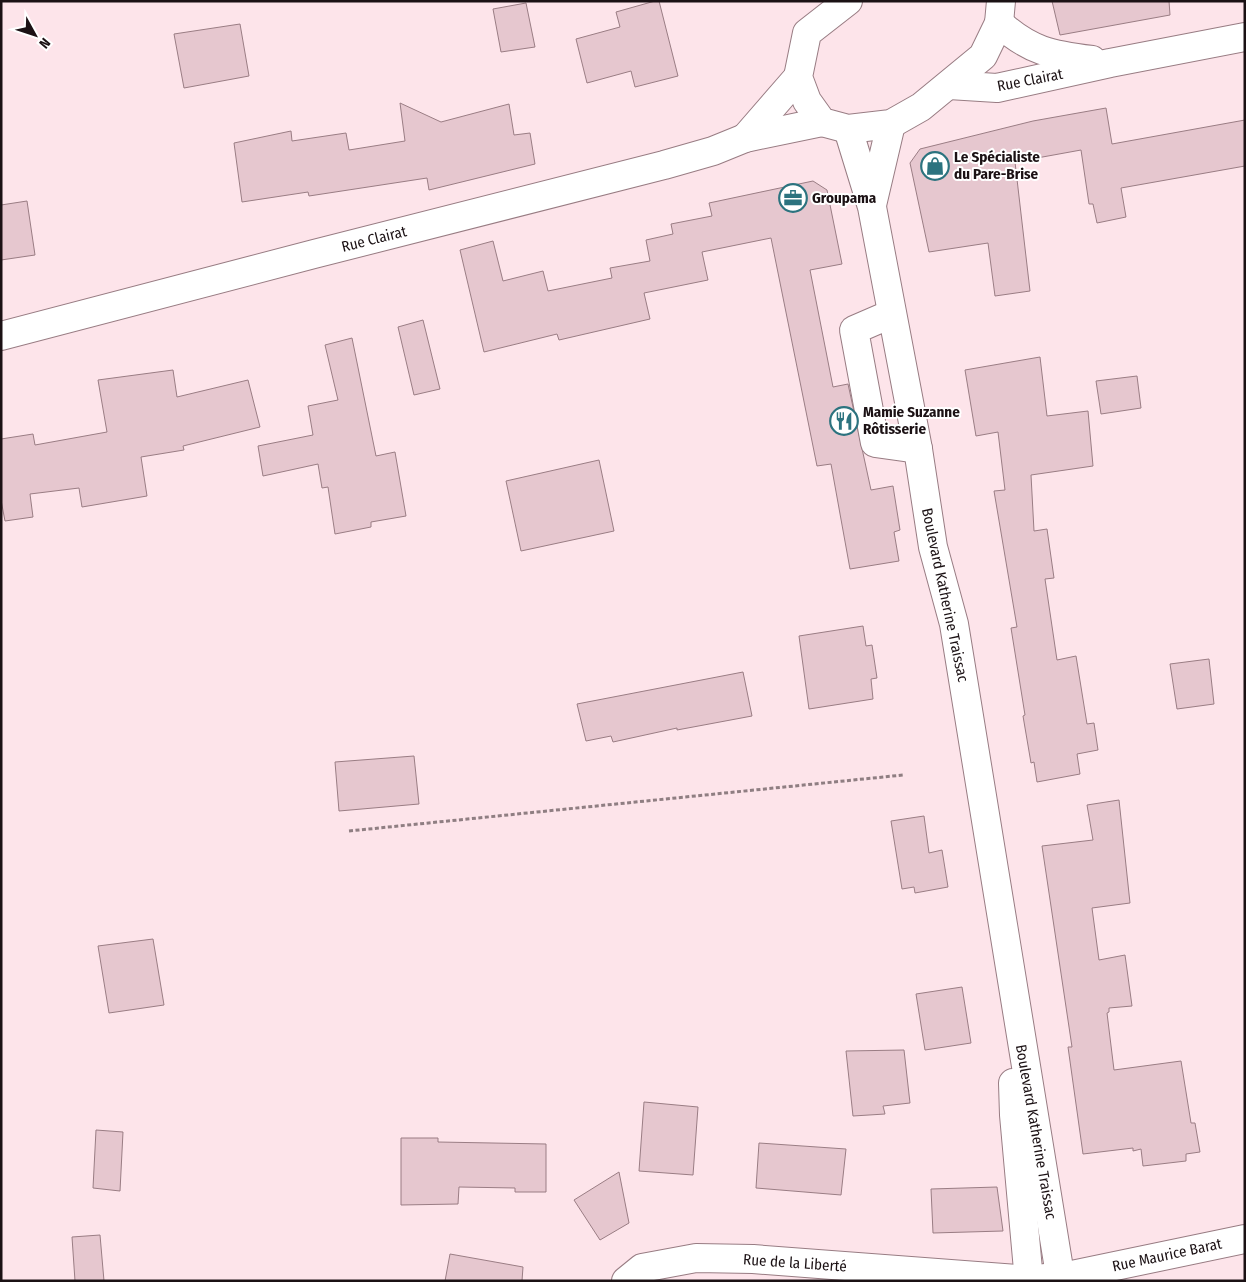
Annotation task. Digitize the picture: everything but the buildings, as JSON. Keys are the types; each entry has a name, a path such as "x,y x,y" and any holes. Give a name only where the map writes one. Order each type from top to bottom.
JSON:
{"main road":[{"path":"848,1 807,33 798,77 807,101 822,122 848,129 891,124 921,107 983,56 1000,12"},
{"name":"Rue Clairat","path":"1000,12 1018,40 1053,56 1110,63"},
{"name":"Rue Clairat","path":"949,85 997,88 1110,63 1245,37"},
{"name":"Rue Clairat","path":"745,138 798,77"},
{"name":"Rue Clairat","path":"1,336 314,254 664,166 713,151 745,138 822,122"},
{"name":"Boulevard Katherine Traissac","path":"872,207 891,124"},
{"name":"Boulevard Katherine Traissac","path":"848,129 872,207 918,449 933,547 954,624 1060,1279"},
{"path":"891,314 854,330 873,433 875,443 918,449"},
{"name":"Boulevard Katherine Traissac","path":"1011,984 1014,1114 1029,1280"},
{"name":"Rue Maurice Barat","path":"1029,1280 1060,1279 1245,1238"},
{"name":"Rue de la Liberté","path":"626,1281 642,1268 696,1258 753,1259 1029,1280"}],"path":[{"path":"349,831 903,775"}],"place":[{"name":"Le Spécialiste du Pare-Brise","path":"935,166"},
{"name":"Groupama","path":"793,198"},
{"name":"Mamie Suzanne Rôtisserie","path":"844,421"}]}
